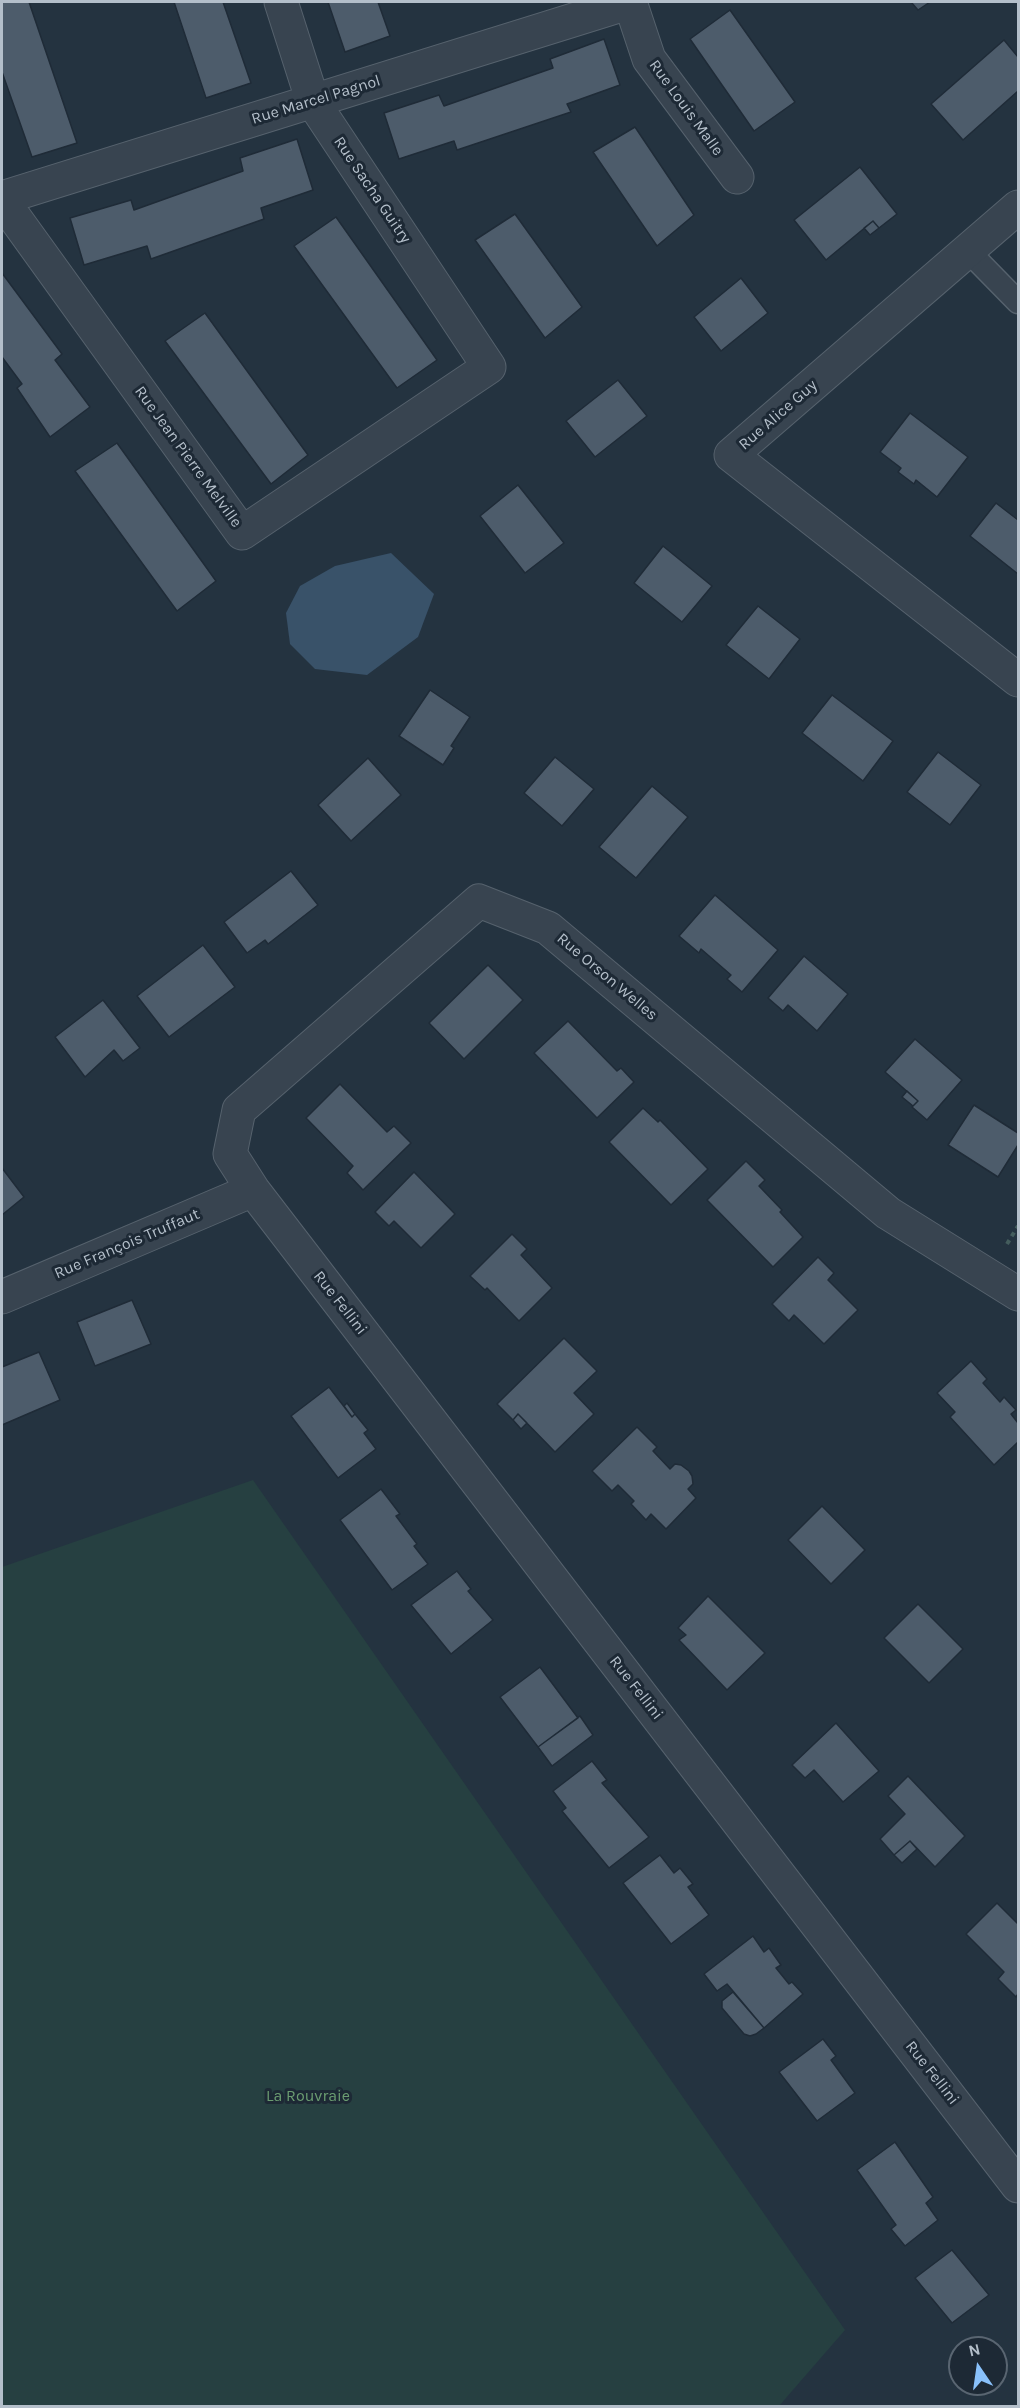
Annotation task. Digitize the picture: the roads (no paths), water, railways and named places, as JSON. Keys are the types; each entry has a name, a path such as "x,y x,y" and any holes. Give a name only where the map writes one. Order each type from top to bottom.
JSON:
{"street":[{"name":"Rue Sacha Guitry","path":"281,2 313,102 489,367"},
{"name":"Rue Marcel Pagnol","path":"2,199 631,2"},
{"name":"Rue Louis Malle","path":"631,2 649,59 737,177"},
{"name":"Rue Jean Pierre Melville","path":"2,199 243,533 489,367"},
{"name":"Rue Alice Guy","path":"1018,207 731,455 1018,680"},
{"name":"Rue Orson Welles","path":"253,1190 230,1154 239,1110 479,901 548,928 888,1214 1018,1294"},
{"name":"Rue François Truffaut","path":"2,1297 253,1190"},
{"name":"Rue Fellini","path":"253,1190 1018,2186"}],"lane":[{"path":"968,251 1018,302"}],"water":[{"path":"391,553 434,594 418,637 367,675 315,669 290,644 286,613 300,586 335,566"}],"park label":[{"name":"La Rouvraie","path":"308,2096"}]}
